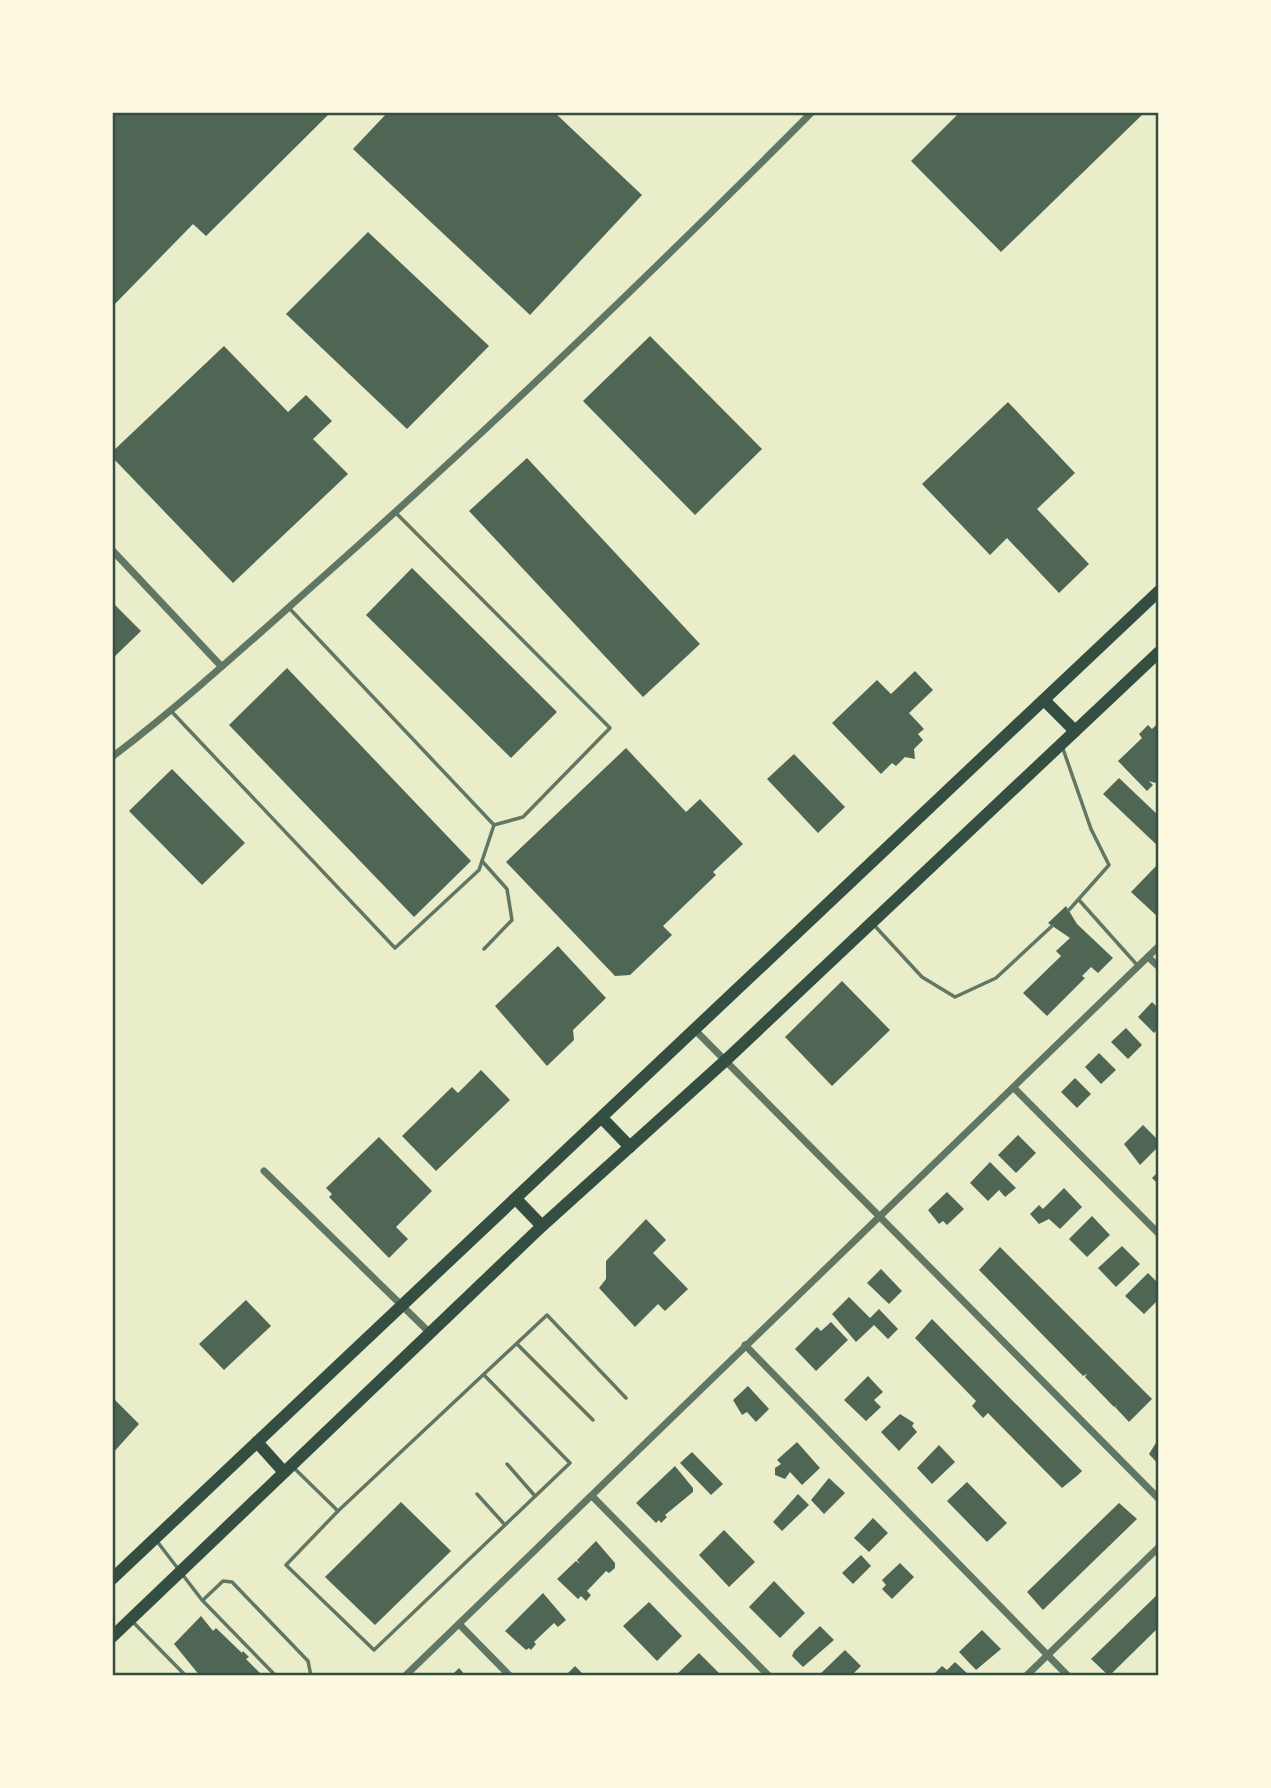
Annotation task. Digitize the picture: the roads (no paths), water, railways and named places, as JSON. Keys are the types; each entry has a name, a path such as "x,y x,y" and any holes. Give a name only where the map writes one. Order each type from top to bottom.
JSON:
{"main road":[{"path":"114,1573 257,1443 1159,591"},
{"path":"112,1637 542,1226 726,1060 1159,652"},
{"path":"1044,700 1075,732"},
{"path":"602,1118 630,1147"},
{"path":"516,1199 542,1226"},
{"path":"257,1443 287,1467"}],"street":[{"path":"112,757 172,712 396,513 687,238 813,112"},
{"path":"112,550 221,666"},
{"path":"405,1676 1159,946"},
{"path":"1148,957 1159,968"},
{"path":"695,1030 1159,1499"},
{"path":"1014,1088 1159,1234"},
{"path":"264,1171 430,1333"},
{"path":"745,1345 1068,1676"},
{"path":"592,1496 769,1676"},
{"path":"1026,1676 1159,1547"},
{"path":"459,1624 510,1676"}],"lane":[{"path":"396,513 610,728 523,817 494,825"},
{"path":"289,607 494,825"},
{"path":"172,712 395,948 479,870 494,825"},
{"path":"1061,744 1091,830 1108,865 1069,910"},
{"path":"482,861 507,889 512,920 484,949"},
{"path":"1079,900 1138,966"},
{"path":"872,923 922,977 955,997 996,978 1052,926"},
{"path":"484,1375 570,1463 374,1650 286,1565 338,1511 547,1315 626,1398"},
{"path":"517,1344 593,1420"},
{"path":"507,1464 535,1496"},
{"path":"287,1467 338,1511"},
{"path":"477,1494 505,1525"},
{"path":"154,1539 202,1600 275,1676"},
{"path":"202,1600 223,1581 232,1582 308,1661 311,1676"},
{"path":"131,1619 187,1676"}]}
